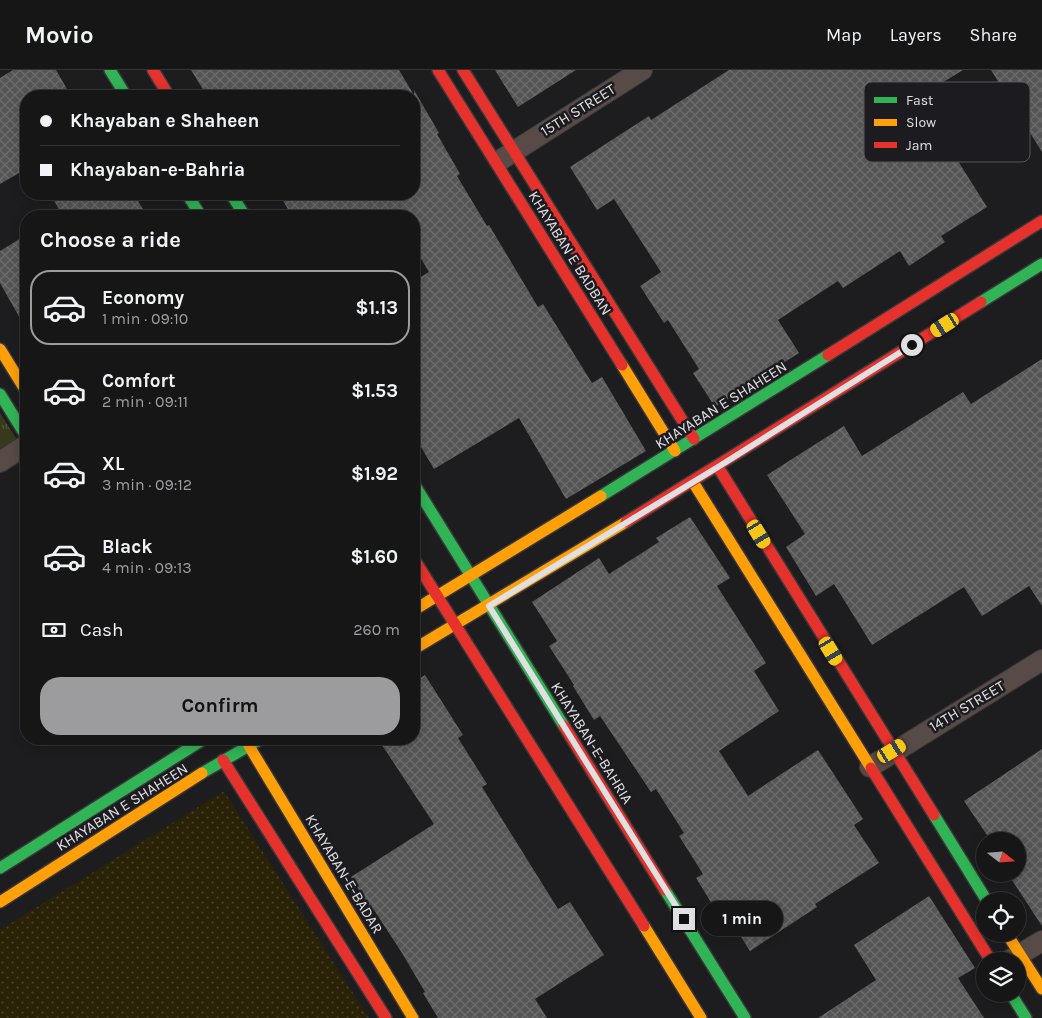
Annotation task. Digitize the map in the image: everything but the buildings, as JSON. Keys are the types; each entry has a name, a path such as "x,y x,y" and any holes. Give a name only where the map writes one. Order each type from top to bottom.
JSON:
{"main road":[{"path":"110,70 122,90"},
{"path":"153,70 165,90"},
{"name":"KHAYABAN E BADBAN","path":"438,70 675,451"},
{"name":"KHAYABAN E BADBAN","path":"464,70 694,439"},
{"name":"KHAYABAN E SHAHEEN","path":"420,606 675,451 1042,221"},
{"path":"420,645 489,606 718,467 1042,264"},
{"path":"0,349 20,381"},
{"path":"0,394 20,426"},
{"path":"718,467 980,892"},
{"path":"693,482 985,952"},
{"name":"KHAYABAN-E-BAHRIA","path":"420,493 745,1018"},
{"path":"420,569 702,1018"},
{"name":"KHAYABAN E SHAHEEN","path":"0,902 53,852 196,745"},
{"name":"KHAYABAN E SHAHEEN","path":"0,868 53,852 249,746"},
{"name":"KHAYABAN-E-BADAR","path":"249,746 413,1018"},
{"path":"223,760 386,1018"},
{"path":"1026,971 1042,989"},
{"path":"1016,1002 1026,1018"}],"street":[{"name":"15TH STREET","path":"496,163 642,70"},
{"path":"0,462 20,449"},
{"name":"14TH STREET","path":"870,767 892,751 1042,660"},
{"path":"1023,952 1042,940"}],"green space":[{"path":"0,413 18,441 0,453"}],"sand":[{"path":"224,791 369,1018 0,1018 0,930"}],"traffic: fast":[{"path":"110,70 122,90"},
{"path":"191,200 197,210"},
{"path":"235,200 241,210"},
{"path":"981,302 1042,264"},
{"path":"601,496 828,355"},
{"path":"0,394 20,426"},
{"path":"420,494 564,726"},
{"path":"0,868 195,745"},
{"path":"202,773 251,745"},
{"path":"934,815 981,892"},
{"path":"665,890 745,1018"},
{"path":"1016,1002 1026,1018"}],"traffic: slow":[{"path":"0,349 20,381"},
{"path":"622,365 675,451"},
{"path":"693,482 871,768"},
{"path":"420,606 601,496"},
{"path":"420,645 626,522"},
{"path":"249,746 413,1018"},
{"path":"0,902 202,773"},
{"path":"644,926 701,1018"},
{"path":"1012,942 1042,989"}],"traffic: jam":[{"path":"153,70 165,90"},
{"path":"438,70 622,365"},
{"path":"463,70 694,439"},
{"path":"828,355 1042,221"},
{"path":"626,522 981,302"},
{"path":"718,467 934,815"},
{"path":"420,569 644,926"},
{"path":"564,726 665,890"},
{"path":"223,760 386,1018"},
{"path":"871,768 985,952"}],"route":[{"path":"684,919 489,606 718,467 912,345"}]}
